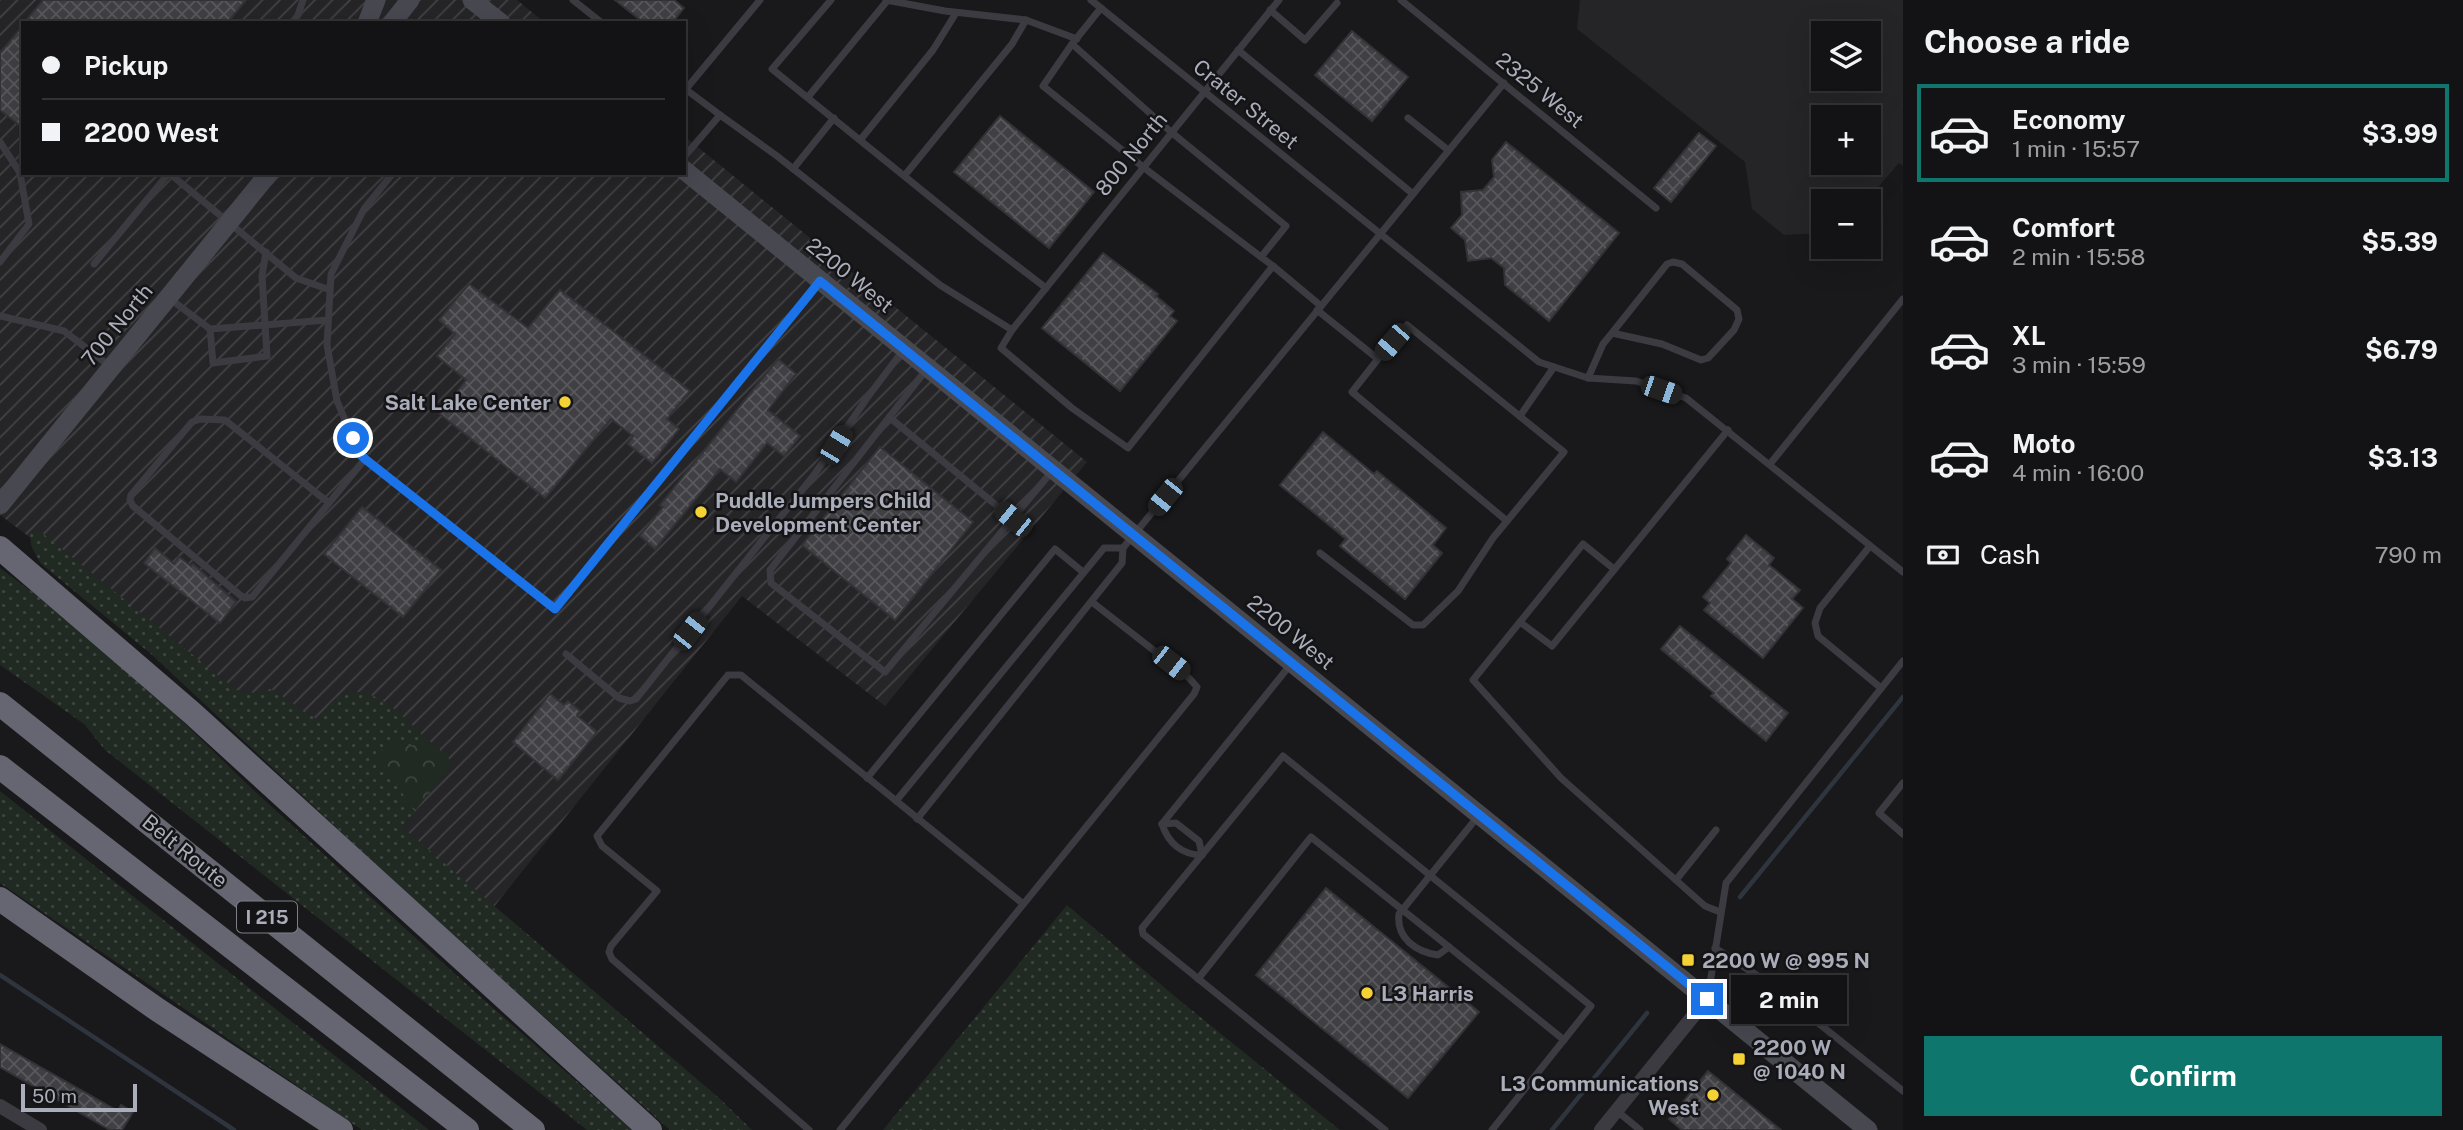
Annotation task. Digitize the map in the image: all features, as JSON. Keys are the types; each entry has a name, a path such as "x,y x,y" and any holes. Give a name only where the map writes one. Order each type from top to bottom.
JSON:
{"highway":[{"path":"0,548 192,713 650,1130"},
{"name":"Belt Route","path":"0,704 533,1130"},
{"name":"I 215","path":"0,767 467,1130"},
{"path":"0,900 69,950 341,1130"}],"street":[{"path":"368,21 376,0"},
{"path":"394,21 410,0"},
{"path":"472,0 498,21"},
{"name":"2200 West","path":"686,172 1054,470 1128,542 1292,663 1868,1130"},
{"name":"700 North","path":"0,505 267,175"},
{"path":"1601,1130 1707,999"},
{"path":"0,1107 40,1130"}],"lane":[{"path":"294,21 303,0"},
{"path":"573,0 599,21"},
{"path":"686,87 760,0"},
{"path":"831,0 772,69 1046,288"},
{"path":"808,97 887,0 1026,20 1074,41 1171,132 1286,226 1261,257"},
{"name":"Crater Street","path":"1091,0 1539,362 1588,379 1636,381 1686,398 1903,572"},
{"name":"800 North","path":"1012,330 1279,0"},
{"name":"2325 West","path":"1401,0 1656,208"},
{"path":"1270,10 1305,40 1337,4"},
{"path":"1101,8 1074,41 1044,86 1143,167 1261,257 1378,359"},
{"path":"861,139 933,50 956,12"},
{"path":"905,176 1012,44 1026,20"},
{"path":"1238,50 1413,194"},
{"path":"918,819 1122,563 1128,542 1504,83"},
{"path":"686,89 940,285 1012,330 1001,348 1072,408 1128,448 1273,267"},
{"path":"686,155 720,115"},
{"path":"793,169 834,118"},
{"path":"1408,118 1448,150"},
{"path":"0,142 20,173 29,225 0,262"},
{"path":"94,264 167,175"},
{"path":"171,175 296,278 330,290"},
{"path":"391,175 364,209 331,274 327,345 337,401 359,453 365,459 555,609 820,281"},
{"path":"210,329 213,363 267,356 262,276 266,252"},
{"path":"1588,379 1603,344 1667,264 1682,264 1737,310 1739,319 1734,330 1717,349 1708,358 1701,360 1662,344 1612,333"},
{"path":"168,298 210,329 328,320"},
{"path":"1770,464 1903,299"},
{"path":"0,316 64,331 111,368"},
{"path":"1320,553 1413,625 1423,625 1458,591 1507,520 1564,452 1407,325 1352,392 1507,520"},
{"path":"566,654 619,698 630,701 636,699 814,475 904,349"},
{"path":"928,367 770,570 771,583 885,672 1054,470"},
{"path":"1520,416 1554,367"},
{"path":"889,417 1013,519"},
{"path":"329,503 225,420 200,419 192,422 130,500 133,506 245,598 252,597 329,503 365,459"},
{"path":"1520,621 1552,646 1728,430"},
{"path":"895,801 1104,548 1128,542"},
{"path":"1614,569 1583,544 1473,680 1561,778 1705,906 1720,912"},
{"path":"1870,546 1820,608 1815,623 1818,636 1881,688"},
{"path":"867,778 1055,549 1083,572"},
{"path":"840,1130 1194,694 1197,687 1189,678 1092,601"},
{"path":"1707,999 1726,883 1903,661"},
{"path":"1162,824 1292,663"},
{"path":"809,1130 612,959 610,952 611,946 657,891 602,846 597,836 728,675 741,676 1022,903"},
{"path":"1385,1130 1143,934 1142,928 1283,756 1591,1006 1492,1130"},
{"path":"1903,783 1879,813 1903,834"},
{"path":"1449,947 1438,955 1427,954 1414,947 1402,934 1398,922 1399,914 1480,815"},
{"path":"1162,824 1176,823 1199,841 1202,855"},
{"path":"1162,824 1166,837 1188,855 1202,855"},
{"path":"1676,880 1716,830"},
{"path":"1198,979 1311,837 1564,1040"},
{"path":"1715,948 1767,982 1903,1091"},
{"path":"1616,1111 1640,1130"}],"shaded area":[{"path":"0,0 517,0 543,21 21,21 21,175 686,175 686,138 1087,462 885,706 742,596 473,933 212,674 0,515"},
{"path":"1580,0 1903,0 1903,166 1899,163 1876,189 1811,189 1811,234 1784,235 1752,209 1745,162 1577,29"}],"green space":[{"path":"41,532 236,690 255,693 271,689 318,720 334,700 352,692 374,696 396,710 422,735 414,745 403,745 395,774 404,797 415,811 402,827 718,1097 752,1130 670,1130 388,876 151,654 40,563 31,545 30,533"},
{"path":"0,568 46,602 167,706 247,784 475,992 632,1130 587,1130 105,750 84,724 0,665"},
{"path":"422,735 448,756 451,766 415,811 407,801 395,775 385,775 378,759 385,742 395,737 403,745 413,745"},
{"path":"0,791 429,1130 362,1130 0,883"},
{"path":"1067,905 1178,999 1340,1130 883,1130"}],"building":[{"path":"43,0 246,0 229,21 26,21"},
{"path":"615,0 674,0 684,8 674,21 641,21"},
{"path":"21,27 21,126 0,110 0,53"},
{"path":"1352,31 1408,77 1372,121 1315,75"},
{"path":"1000,116 1094,192 1049,248 954,172"},
{"path":"1699,133 1716,146 1671,202 1654,188"},
{"path":"1506,142 1619,233 1549,321 1505,285 1504,268 1491,258 1468,261 1465,240 1451,228 1462,215 1461,192 1483,190 1494,177 1492,160"},
{"path":"1103,253 1158,294 1156,296 1174,311 1170,316 1177,321 1120,391 1042,328"},
{"name":"Salt Lake Center","path":"469,284 528,328 560,290 690,391 667,419 679,429 652,463 628,444 633,436 611,419 545,498 440,414 466,380 437,356 455,334 439,320"},
{"path":"778,359 796,374 768,410 800,436 784,456 767,443 736,482 720,469 655,549 640,536 663,507 660,505"},
{"path":"1323,432 1374,474 1377,471 1446,528 1433,545 1442,553 1405,599 1340,546 1346,539 1280,485"},
{"path":"880,447 973,522 895,620 802,545"},
{"path":"362,507 441,570 403,617 324,554"},
{"path":"1746,535 1774,558 1769,565 1800,590 1792,599 1803,608 1763,658 1704,610 1710,603 1703,597 1731,563 1727,559"},
{"path":"155,548 174,564 179,557 191,566 193,564 236,602 220,623 144,563"},
{"path":"1680,626 1788,713 1766,741 1711,696 1714,693 1661,649"},
{"path":"550,694 564,705 568,701 580,711 577,716 597,732 558,780 513,742"},
{"name":"L3 Harris","path":"1326,888 1479,1012 1408,1098 1256,975"},
{"path":"0,1044 118,1111 121,1105 133,1112 122,1130 110,1130 0,1067"},
{"name":"L3 Communications West","path":"1708,1071 1781,1130 1682,1130 1669,1119"}],"waterway":[{"path":"1740,897 1903,697"},
{"path":"0,975 234,1130"},
{"path":"1552,1130 1647,1013"}],"place":[{"name":"Salt Lake Center","path":"565,402"},
{"name":"Puddle Jumpers Child Development Center","path":"701,512"},
{"name":"2200 W @ 995 N","path":"1688,960"},
{"name":"L3 Harris","path":"1367,993"},
{"name":"2200 W @ 1040 N","path":"1739,1059"},
{"name":"L3 Communications West","path":"1713,1095"}],"route":[{"path":"353,438 359,453 365,459 555,609 820,281 1707,999"}]}
